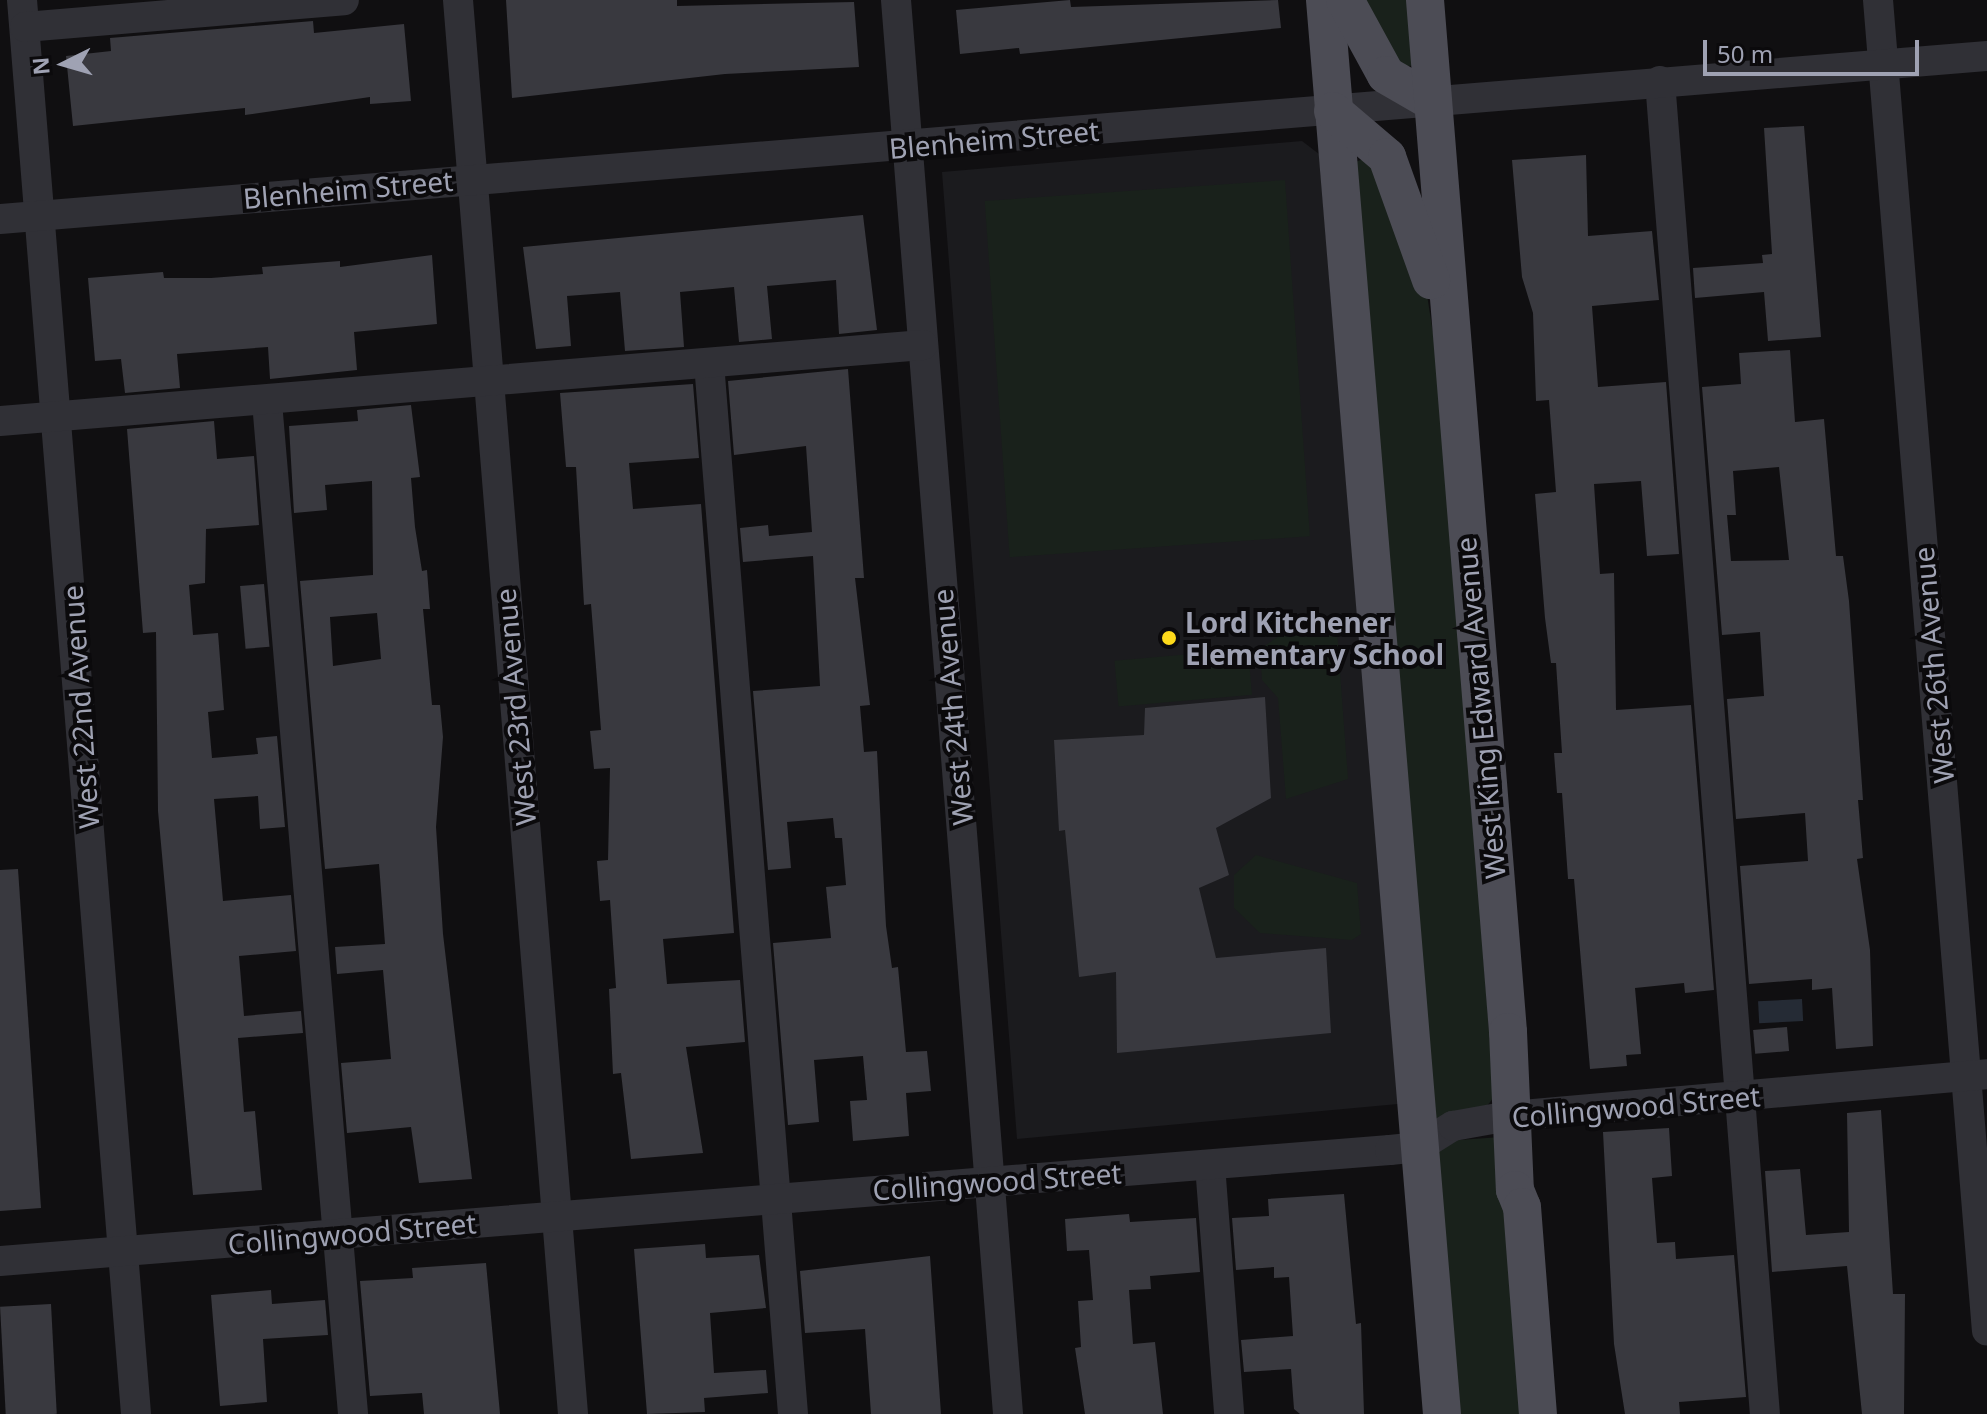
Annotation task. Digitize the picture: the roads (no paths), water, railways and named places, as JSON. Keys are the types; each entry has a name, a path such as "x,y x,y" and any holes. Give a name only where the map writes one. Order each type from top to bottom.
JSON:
{"main road":[{"path":"1325,0 1442,1414"},
{"path":"1345,0 1386,75 1433,102"},
{"name":"West King Edward Avenue","path":"1425,0 1451,360 1508,1032 1509,1116 1538,1414"},
{"path":"1333,111 1387,157 1424,251 1451,360"}],"street":[{"path":"24,14 344,0"},
{"name":"West 23rd Avenue","path":"458,0 573,1414"},
{"name":"West 24th Avenue","path":"896,0 1008,1414"},
{"name":"West 26th Avenue","path":"1878,0 1977,1075 1987,1331"},
{"name":"West 22nd Avenue","path":"24,14 136,1414"},
{"name":"Blenheim Street","path":"0,219 1987,56"},
{"path":"1660,81 1765,1414"},
{"path":"0,421 267,402 923,345"},
{"path":"709,363 773,1199 793,1414"},
{"path":"267,402 353,1414"},
{"name":"Collingwood Street","path":"0,1261 1419,1147 1436,1132 1509,1116 1977,1075"},
{"path":"1210,1165 1229,1414"}],"place":[{"name":"Lord Kitchener Elementary School","path":"1169,638"}]}
